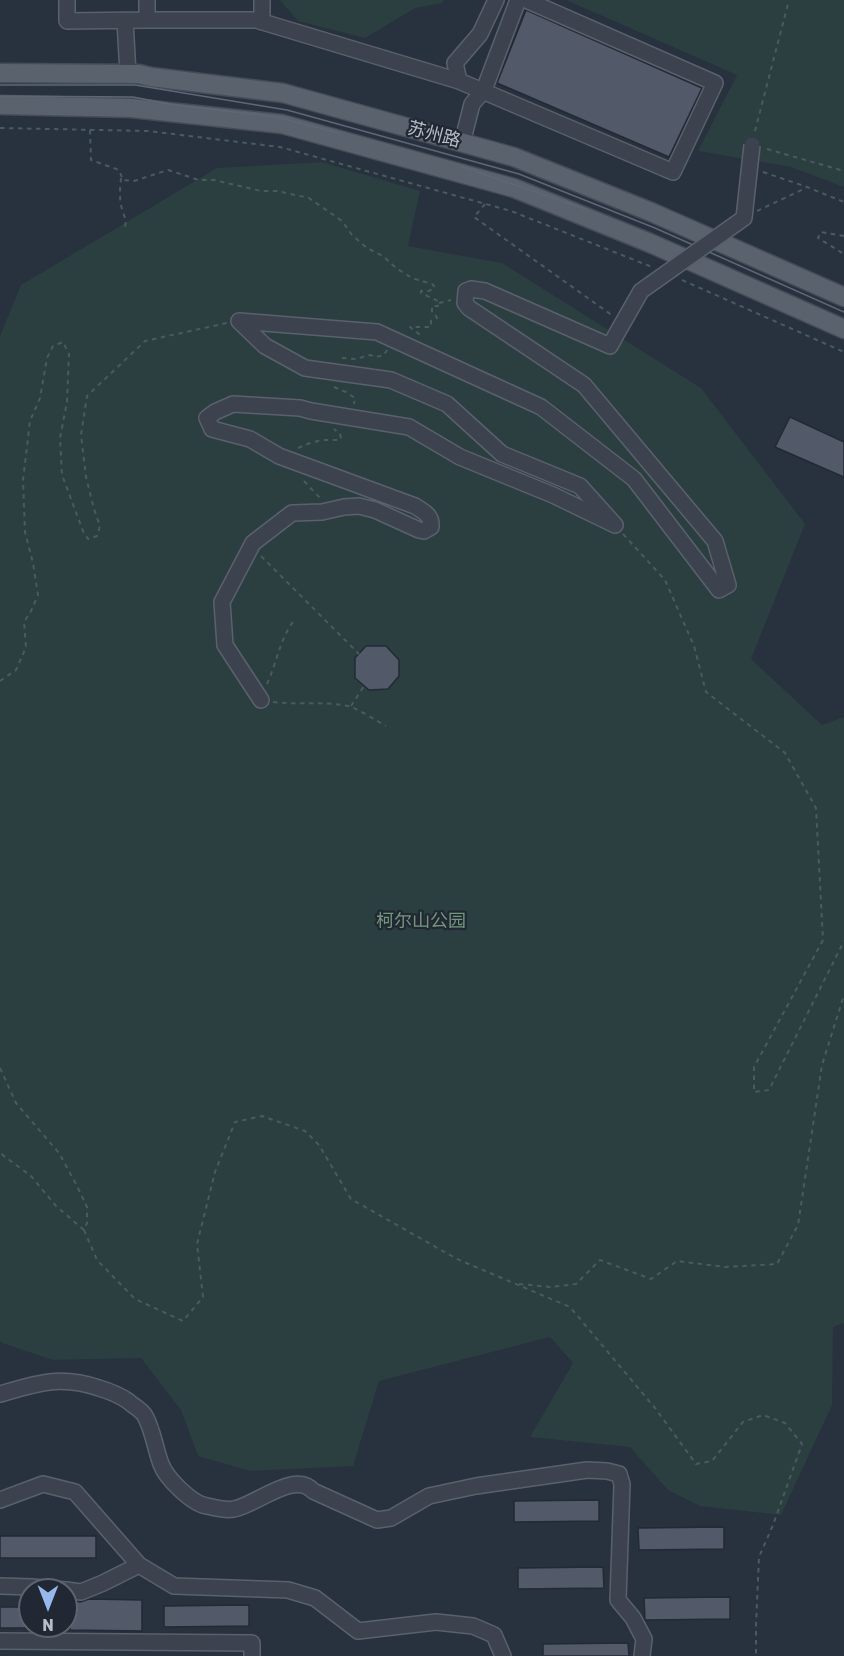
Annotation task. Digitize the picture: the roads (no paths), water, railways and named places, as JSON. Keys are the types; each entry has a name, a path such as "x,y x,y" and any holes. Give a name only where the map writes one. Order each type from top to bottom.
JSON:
{"main road":[{"name":"苏州路","path":"0,73 128,74 283,93 514,157 651,212 844,297"},
{"name":"苏州路","path":"0,105 131,108 282,124 514,188 650,243 844,329"}],"street":[{"path":"67,0 67,21 256,20 484,90 673,172 714,83 526,0"},
{"path":"147,0 147,20"},
{"path":"262,0 262,22"},
{"path":"459,81 455,63 480,34 496,0"},
{"path":"462,142 472,104 484,90 518,0"},
{"path":"125,21 128,74"},
{"path":"261,700 225,645 222,602 253,543 292,513 322,512 359,506 375,510 419,530 424,531 431,527 431,521 429,515 415,506 279,456 250,439 212,429 207,418 215,412 233,404 300,408 336,422 409,427 460,457 553,495 615,525 580,486 502,454 447,404 391,380 305,368 265,346 239,321 377,332 541,407 634,479 719,590 728,585 714,541 584,385 469,308 465,303 465,295 466,291 471,289 485,291 610,346 641,291 744,218 752,145"},
{"path":"0,1394 46,1382 63,1381 81,1382 125,1399 144,1413 162,1466 187,1495 204,1506 232,1510 253,1503 287,1485 297,1484 310,1487 354,1511 377,1520 391,1518 429,1496 476,1486 587,1470 619,1474 622,1484 618,1600 633,1618 644,1639 642,1656"},
{"path":"0,1500 43,1484 75,1492 139,1565 174,1586 288,1590 315,1598 358,1631 436,1622 473,1626 494,1635 503,1656"},
{"path":"78,1592 104,1583 139,1565"},
{"path":"0,1586 18,1587"},
{"path":"0,1641 252,1643 252,1656"}],"tram line":[{"path":"0,85 135,85 287,110 519,174 655,228 844,312"},
{"path":"0,96 133,97 175,105 276,117 338,133"},
{"path":"463,167 585,209"}],"park label":[{"name":"柯尔山公园","path":"421,922"}]}
